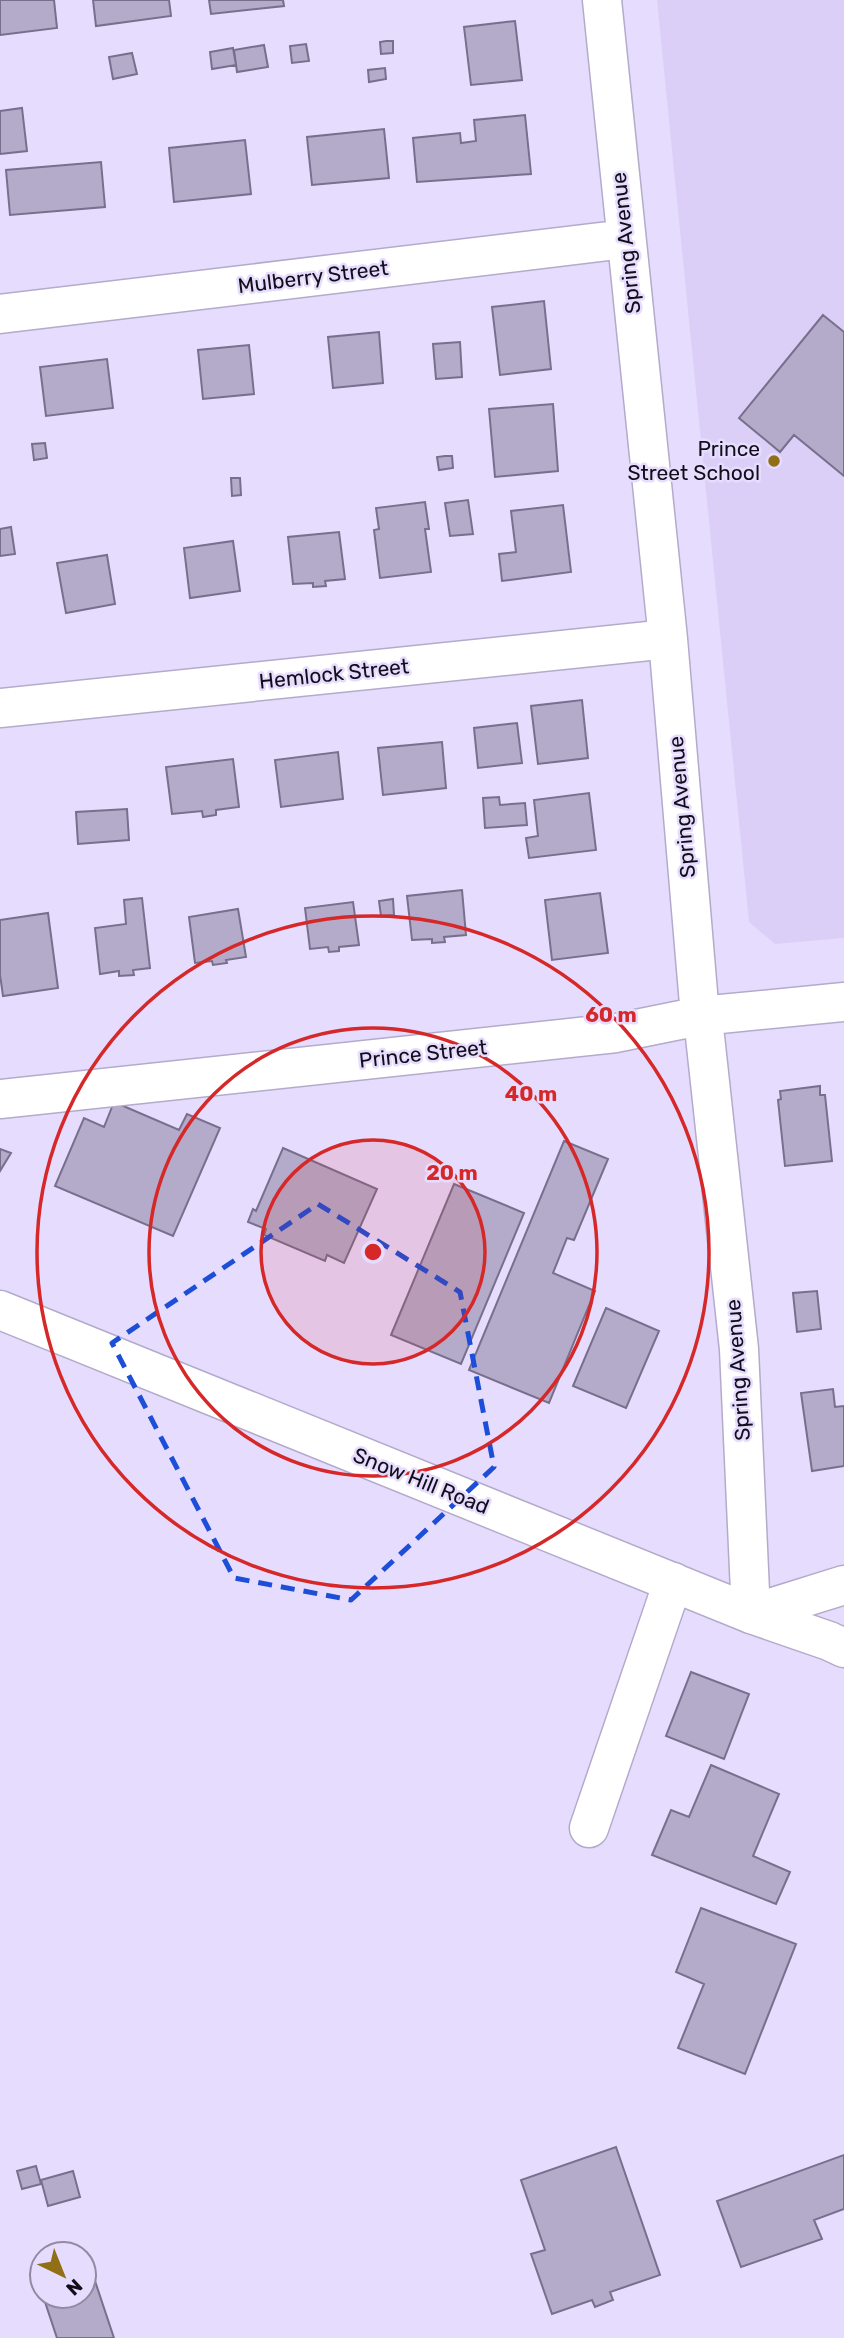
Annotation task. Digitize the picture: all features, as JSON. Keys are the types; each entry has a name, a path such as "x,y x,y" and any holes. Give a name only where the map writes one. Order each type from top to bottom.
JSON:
{"street":[{"name":"Spring Avenue","path":"601,0 668,639 700,1016 703,1018 739,1349 751,1614"},
{"name":"Mulberry Street","path":"0,314 625,239"},
{"name":"Hemlock Street","path":"0,709 668,639"},
{"name":"Prince Street","path":"0,1100 616,1034 700,1016 844,1002"},
{"name":"Snow Hill Road","path":"0,1310 751,1614 844,1648"},
{"path":"589,1828 673,1582"},
{"path":"751,1614 844,1585"}],"highlighted area":[{"path":"318,1204 460,1292 494,1467 351,1600 234,1578 112,1343"}],"shaded area":[{"name":"Prince Street School","path":"657,0 844,0 844,938 775,944 749,922"}],"building":[{"path":"0,0 54,0 57,28 0,35"},
{"path":"93,0 169,0 171,16 96,26"},
{"path":"209,0 283,0 284,6 211,14"},
{"path":"515,21 522,80 471,85 464,27"},
{"path":"393,41 393,53 381,54 380,42"},
{"path":"306,44 309,61 292,63 290,46"},
{"path":"264,45 268,67 237,72 234,50"},
{"path":"233,48 236,65 212,69 210,52"},
{"path":"132,53 137,74 113,79 109,57"},
{"path":"385,68 386,79 369,82 368,70"},
{"path":"22,108 27,151 0,154 0,111"},
{"path":"525,115 531,174 417,182 413,138 460,133 461,143 476,141 474,120"},
{"path":"384,129 389,178 312,185 307,137"},
{"path":"245,140 251,194 174,202 169,148"},
{"path":"101,162 105,207 10,215 6,170"},
{"path":"544,301 551,369 500,375 492,307"},
{"path":"823,315 844,332 844,476 794,435 780,452 739,418"},
{"path":"823,315 844,332 844,476 794,435 780,452 739,418"},
{"path":"379,332 383,383 333,388 328,337"},
{"path":"460,342 462,377 436,379 433,344"},
{"path":"249,345 254,394 203,399 198,350"},
{"path":"107,359 113,408 46,416 40,367"},
{"path":"553,404 558,471 495,477 489,409"},
{"path":"45,443 47,458 34,460 32,444"},
{"path":"452,456 453,468 439,470 437,457"},
{"path":"231,478 240,478 241,495 232,496"},
{"path":"468,500 473,534 450,536 445,503"},
{"path":"425,502 429,529 425,529 431,572 380,578 374,530 379,529 376,508"},
{"path":"563,505 571,572 502,581 499,554 516,552 511,511"},
{"path":"11,527 15,554 0,556 0,529"},
{"path":"339,532 345,579 325,581 326,586 313,587 313,583 293,584 288,537"},
{"path":"233,541 240,591 190,598 184,548"},
{"path":"107,555 115,604 66,613 57,563"},
{"path":"582,700 588,758 538,764 531,706"},
{"path":"517,723 522,763 478,768 474,728"},
{"path":"442,742 446,788 383,795 378,748"},
{"path":"338,752 343,799 281,807 275,760"},
{"path":"233,759 239,807 216,810 216,815 203,817 202,811 172,814 166,767"},
{"path":"589,793 596,850 529,858 526,838 538,836 534,800"},
{"path":"499,797 500,805 525,803 527,825 485,828 483,798"},
{"path":"127,809 129,840 78,844 76,812"},
{"path":"462,890 466,935 444,937 445,942 432,943 432,939 412,940 407,896"},
{"path":"600,893 608,953 552,960 545,900"},
{"path":"142,898 150,968 133,970 134,975 119,976 119,971 100,974 95,928 126,924 124,900"},
{"path":"393,899 394,915 381,916 379,901"},
{"path":"353,902 359,945 339,947 339,951 329,952 328,947 310,949 305,908"},
{"path":"238,909 246,957 213,965 212,961 195,963 189,917"},
{"path":"48,913 58,988 3,996 0,975 0,920"},
{"path":"820,1086 820,1095 825,1095 832,1161 785,1166 778,1100 781,1099 780,1091"},
{"path":"114,1102 179,1130 187,1114 220,1128 173,1236 55,1186 84,1118 104,1127"},
{"path":"564,1141 608,1159 574,1240 567,1238 553,1273 595,1291 549,1403 469,1370"},
{"path":"283,1148 377,1189 344,1263 327,1255 325,1261 264,1235 266,1229 248,1222 253,1209 256,1211"},
{"path":"0,1149 11,1153 0,1171"},
{"path":"454,1184 524,1213 461,1364 391,1335"},
{"path":"817,1291 821,1329 797,1332 793,1293"},
{"path":"606,1308 659,1331 626,1408 573,1386"},
{"path":"833,1389 835,1407 844,1406 844,1466 812,1471 801,1393"},
{"path":"691,1672 749,1694 724,1759 666,1736"},
{"path":"711,1765 779,1794 753,1856 790,1872 776,1904 652,1855 671,1810 689,1817"},
{"path":"701,1908 796,1944 745,2074 678,2048 704,1984 676,1972"},
{"path":"616,2147 660,2275 610,2292 613,2300 595,2307 592,2300 552,2314 531,2254 545,2250 521,2180"},
{"path":"844,2155 844,2209 814,2220 822,2239 741,2267 717,2201"},
{"path":"36,2166 41,2184 22,2189 17,2171"},
{"path":"73,2171 80,2197 48,2206 41,2180"},
{"path":"98,2290 114,2338 57,2338 48,2310 98,2310"}],"place":[{"name":"Prince Street School","path":"774,461"}]}
